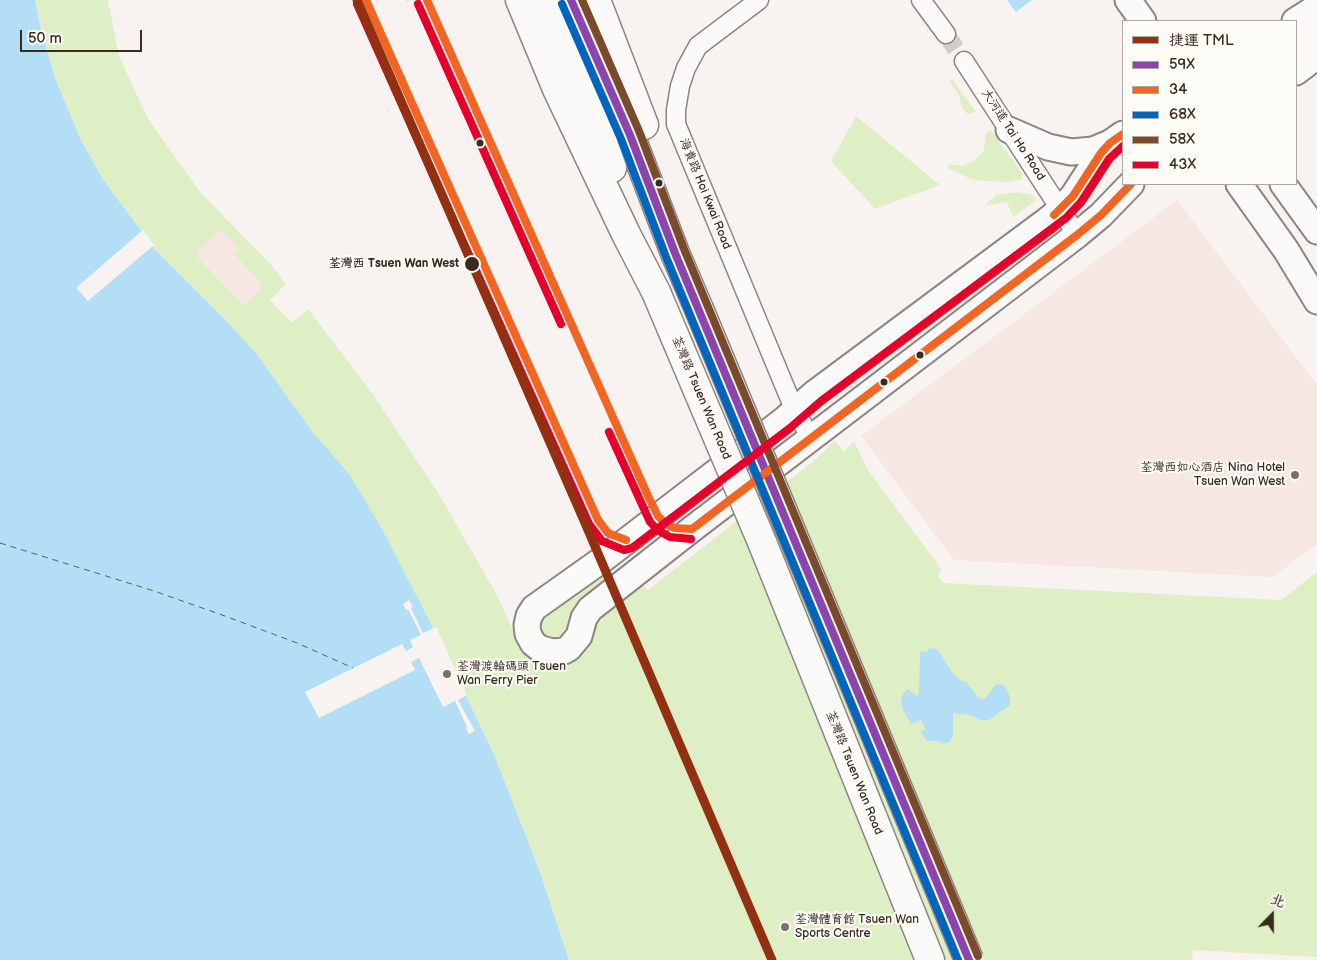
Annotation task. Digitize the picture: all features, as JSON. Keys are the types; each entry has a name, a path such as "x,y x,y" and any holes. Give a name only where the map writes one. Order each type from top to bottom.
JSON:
{"highway":[{"path":"520,0 557,89 626,234 656,292"},
{"name":"荃灣路 Tsuen Wan Road","path":"546,0 579,76 656,292 765,551 930,960"},
{"path":"571,0 630,135 675,252 969,960"},
{"path":"596,0 647,133 684,245 699,309"}],"street":[{"name":"海貴路 Hoi Kwai Road","path":"759,0 698,46 686,68 680,86 676,124 795,411 811,438"},
{"path":"921,0 946,34"},
{"path":"1297,20 1317,7"},
{"path":"1297,48 1317,34"},
{"path":"1297,71 1317,56"},
{"name":"大河道 Tai Ho Road","path":"964,61 1077,235"},
{"path":"1010,130 1048,146 1071,152 1093,150 1117,139"},
{"path":"1117,139 1091,167 1073,196 1060,210 815,393 795,411 603,558 534,608 529,616 527,625 528,634 533,643 539,648 552,652 564,651 569,648 578,636 584,618 590,609 1077,235 1108,209 1130,185"},
{"path":"1240,185 1286,250 1317,301"},
{"path":"1284,185 1317,231"}],"shaded area":[{"path":"1177,200 1317,385 1317,544 1273,577 954,560 861,436"},
{"path":"219,230 222,230 240,249 234,256 261,284 261,288 243,305 196,255 196,252"}],"green space":[{"path":"35,0 108,0 119,56 148,119 200,192 273,267 286,284 270,300 292,323 308,309 372,393 437,491 497,595 518,641 531,657 539,661 557,664 567,662 593,620 642,584 648,590 814,461 835,440 844,452 854,441 866,467 941,569 938,576 943,583 1281,600 1317,572 1317,957 1193,950 1192,960 569,960 540,872 495,757 381,527 256,353 153,247 102,178 80,138 55,78 40,26","holes":["222,231 240,249 234,255 261,283 259,285 261,288 244,305 211,271 212,269 208,268 196,255 198,253 196,252"]},
{"path":"952,79 976,112 968,114 962,109 959,95 950,82"},
{"path":"856,116 940,185 875,209 831,161"},
{"path":"990,129 1023,174 1022,179 1009,182 984,181 971,179 948,168 949,164 963,166 975,160 984,150 986,134"},
{"path":"1018,192 1032,195 1036,199 1013,217 1007,202 984,206 996,195"},
{"path":"603,570 609,578 585,596 576,607 568,620 564,635 560,639 552,643 539,633 539,622 542,619"}],"water":[{"path":"0,0 35,0 40,26 55,78 80,138 102,178 153,247 256,353 312,431 349,474 381,527 433,628 495,757 540,872 569,960 0,960"},
{"path":"1007,0 1032,0 1016,12"},
{"path":"929,648 938,650 951,671 960,680 966,682 978,697 982,699 986,698 995,685 1004,685 1010,697 1009,706 989,720 980,720 970,715 953,713 953,734 950,742 927,741 921,731 926,729 921,720 911,724 901,702 902,696 907,689 917,696 919,693 920,655 921,651 927,652"}],"pier":[{"path":"143,230 154,245 88,301 77,287"},
{"path":"409,600 423,633 436,627 467,695 458,700 475,731 469,734 455,701 443,707 419,658 411,662 415,670 319,718 305,692 402,644 406,651 413,647 410,640 421,635 408,609 406,610 403,604"}],"ferry route":[{"path":"0,543 151,590 225,616 297,643 353,668"}],"tunnel":[{"path":"946,34 964,61"}],"metro line":[{"name":"TML","path":"357,0 585,523 772,960"}],"transit line":[{"name":"34","path":"366,0 598,520 608,533 626,540"},
{"name":"34","path":"427,0 648,496 658,516 674,528 692,529 1077,235 1101,215 1130,185"},
{"name":"59X","path":"571,0 630,135 675,253 969,960"},
{"name":"58X","path":"582,0 639,131 684,249 978,956"},
{"name":"43X","path":"357,4 589,524 602,541 624,550 632,548 790,428 821,401 1066,218 1081,202 1109,159 1122,147"},
{"name":"43X","path":"418,4 561,324"},
{"name":"68X","path":"562,4 621,139 666,257 958,960"},
{"name":"34","path":"1054,215 1073,196 1101,153 1110,143 1122,135"},
{"name":"43X","path":"609,432 650,522 659,531 670,537 691,539"}],"place":[{"name":"荃灣西 Tsuen Wan West","path":"472,264"},
{"name":"荃灣西如心酒店 Nina Hotel Tsuen Wan West","path":"1295,475"},
{"name":"荃灣渡輪碼頭 Tsuen Wan Ferry Pier","path":"447,674"},
{"name":"荃灣體育館 Tsuen Wan Sports Centre","path":"785,927"}]}
